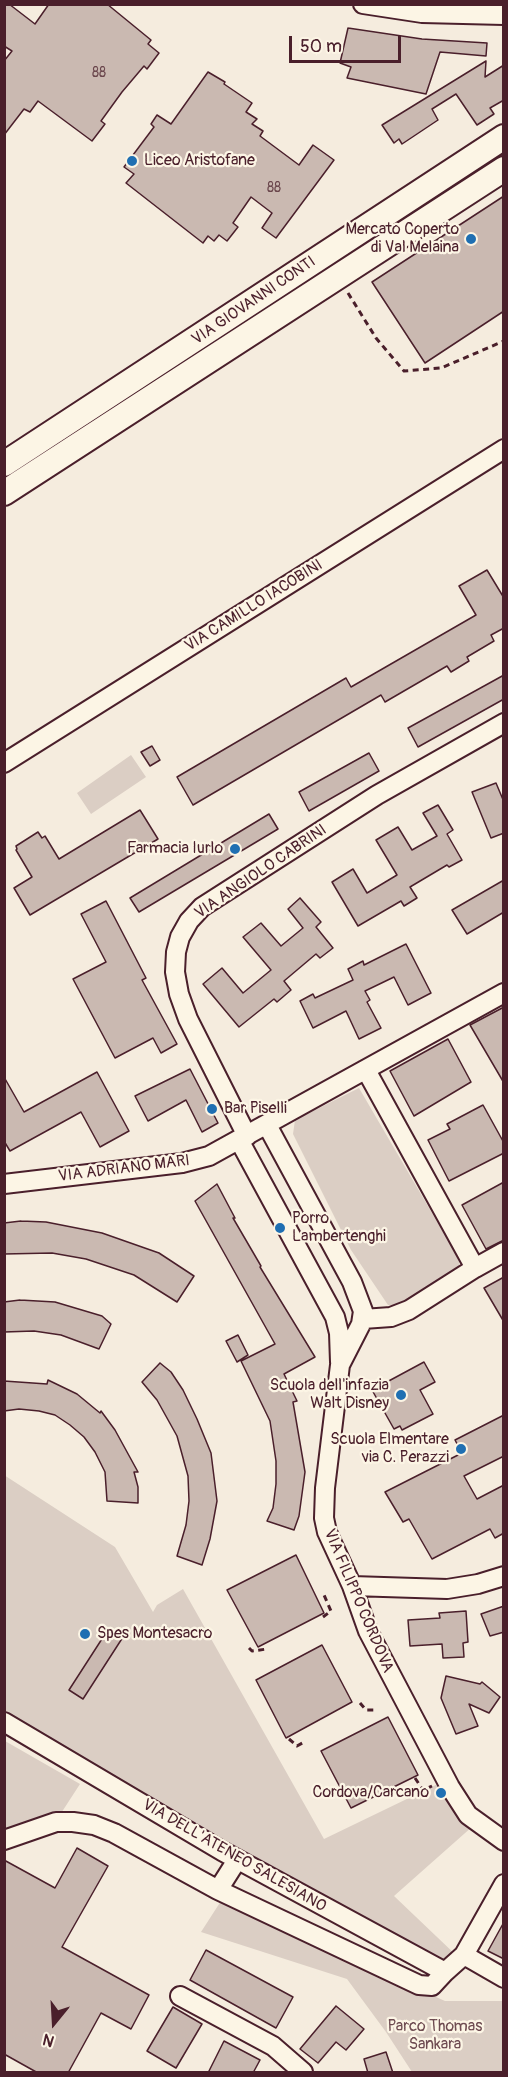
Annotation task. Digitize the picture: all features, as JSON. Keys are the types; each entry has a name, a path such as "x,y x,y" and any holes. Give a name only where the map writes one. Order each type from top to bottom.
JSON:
{"main road":[{"name":"VIA GIOVANNI CONTI","path":"4,464 504,137"},
{"name":"VIA GIOVANNI CONTI","path":"4,493 504,169"}],"street":[{"path":"363,4 422,13 504,15"},
{"name":"VIA CAMILLO IACOBINI","path":"4,763 504,449"},
{"name":"VIA ANGIOLO CABRINI","path":"340,1365 338,1328 330,1307 254,1167 183,1007 177,984 175,962 184,929 195,914 212,901 377,795 504,723"},
{"name":"VIA ADRIANO MARI","path":"4,1184 182,1163 209,1156 504,993"},
{"path":"366,1070 475,1268"},
{"path":"267,1125 358,1295 363,1319 391,1317 409,1310 504,1252"},
{"path":"254,1167 262,1157 268,1154 282,1153"},
{"path":"330,1307 348,1307 358,1295"},
{"name":"VIA FILIPPO CORDOVA","path":"363,1319 340,1365 325,1488 324,1518 327,1532 352,1586 368,1631 450,1787 468,1815 484,1829 504,1841"},
{"path":"352,1586 447,1589 478,1584 504,1576"},
{"name":"VIA DELL'ATENEO SALESIANO","path":"4,1722 237,1860 445,1972"},
{"path":"4,1840 56,1822 94,1825 114,1833 218,1890 413,1983 426,1987 432,1986 464,1955 504,1884"},
{"path":"218,1890 237,1860"},
{"path":"464,1955 504,1978"},
{"path":"180,1996 273,2046 303,2073"}],"path":[{"path":"338,277 376,338 404,372 441,368 504,341"},
{"path":"323,1617 331,1611 324,1595"},
{"path":"249,1648 252,1651 267,1649"},
{"path":"360,1703 366,1710 376,1710"},
{"path":"289,1739 297,1746 306,1741"},
{"path":"415,1778 423,1790 432,1785"}],"green space":[{"path":"131,755 146,777 91,814 77,793"},
{"path":"359,1088 460,1261 457,1272 402,1305 388,1305 351,1250 293,1134 295,1120"},
{"path":"4,1475 115,1547 153,1612 157,1605 183,1589 324,1839 442,1782 473,1826 394,1896 458,1957 445,1968 236,1854 119,1779 107,1775 5,1715"},
{"path":"5,1741 80,1784 56,1821 5,1835"},
{"name":"Parco Thomas Sankara","path":"221,1901 445,2001 503,2001 503,2072 412,2072 347,1979 201,1932"}],"building":[{"name":"Liceo Aristofane","path":"4,4 9,4 35,24 49,4 107,4 151,40 148,44 159,53 147,69 144,66 122,92 101,121 105,124 92,141 38,101 30,112 24,109 4,135 4,61 12,51 4,46"},
{"path":"348,28 422,39 487,43 486,56 440,52 426,94 347,78 351,67 340,63"},
{"path":"486,61 485,77 504,65 504,100 490,108 494,114 477,125 456,94 432,109 438,120 402,144 399,139 394,143 382,125"},
{"path":"208,72 252,103 246,112 257,119 252,124 263,131 260,136 299,165 313,145 334,160 276,238 262,228 272,213 251,197 233,223 238,227 227,241 219,235 214,241 208,236 203,243 126,183 134,174 124,167 154,127 151,124 157,115 171,124"},
{"name":"Mercato Coperto di Val Melaina","path":"504,196 504,311 425,363 372,282"},
{"path":"487,570 504,598 504,628 491,635 494,641 467,657 469,661 451,672 447,666 385,702 381,695 193,805 177,777 346,678 351,687 476,615 459,586"},
{"path":"504,675 504,699 418,747 408,728"},
{"path":"152,746 160,760 150,766 141,752"},
{"path":"369,753 379,771 309,811 299,792"},
{"path":"496,783 504,802 504,833 491,838 472,792"},
{"path":"438,805 453,830 447,834 462,860 449,867 447,865 410,887 417,898 404,906 401,901 358,926 332,882 353,869 367,893 397,875 376,840 398,827 412,850 437,836 423,813"},
{"path":"140,810 158,839 30,915 14,888 32,877 16,850 16,846 38,832 42,838 45,836 59,859"},
{"path":"269,814 278,829 139,912 130,898"},
{"path":"504,880 504,912 467,934 452,910"},
{"path":"300,898 321,922 316,927 333,948 320,958 316,954 284,981 291,990 277,1002 274,999 239,1027 203,984 222,968 243,993 271,970 243,937 261,923 281,946 303,928 288,909"},
{"path":"106,901 146,978 142,980 177,1044 161,1053 153,1038 115,1058 73,979 106,962 81,914"},
{"path":"406,944 431,993 408,1005 394,977 365,991 370,1000 367,1002 381,1028 359,1039 346,1011 313,1028 300,1001 313,994 315,998 353,980 348,969 363,961 364,965"},
{"path":"504,1007 504,1083 470,1025"},
{"path":"448,1039 471,1082 414,1116 390,1071"},
{"path":"190,1069 218,1123 202,1132 186,1100 148,1121 135,1096"},
{"path":"97,1072 129,1131 100,1147 81,1112 10,1151 4,1141 4,1077 24,1112"},
{"path":"483,1105 504,1143 504,1153 449,1181 428,1140 450,1129 447,1124"},
{"path":"504,1182 504,1240 486,1249 462,1205"},
{"path":"217,1184 260,1267 315,1357 284,1374 297,1401 293,1402 305,1472 299,1516 294,1530 267,1521 273,1508 276,1484 276,1461 270,1421 241,1361 275,1344 195,1201"},
{"path":"46,1222 102,1233 159,1253 194,1276 177,1302 134,1275 86,1259 52,1253 4,1254 4,1223"},
{"path":"504,1277 504,1322 484,1288"},
{"path":"20,1300 55,1302 102,1316 111,1324 99,1349 61,1335 34,1331 4,1332 4,1302"},
{"path":"238,1335 248,1355 237,1362 226,1341"},
{"path":"424,1362 435,1382 420,1390 433,1414 402,1430 400,1426 394,1429 372,1390"},
{"path":"160,1363 171,1372 183,1390 211,1453 217,1501 210,1539 202,1565 177,1556 186,1525 189,1501 188,1476 177,1436 157,1400 142,1382"},
{"path":"48,1380 77,1394 100,1413 101,1411 115,1430 138,1472 134,1472 138,1487 138,1503 107,1501 105,1472 84,1437 70,1425 55,1415 39,1411 19,1409 4,1411 4,1381 47,1384"},
{"path":"504,1415 504,1456 464,1476 477,1499 504,1485 504,1533 495,1538 490,1529 432,1559 409,1519 403,1522 385,1492 462,1453 455,1440"},
{"path":"296,1555 324,1613 258,1647 227,1590"},
{"path":"504,1606 504,1632 490,1636 481,1614"},
{"path":"466,1611 468,1642 463,1643 464,1657 443,1658 442,1644 410,1646 408,1620 440,1618 439,1613"},
{"path":"109,1628 123,1637 83,1699 69,1690"},
{"path":"322,1645 352,1702 286,1738 256,1680"},
{"path":"446,1676 480,1684 482,1682 500,1697 489,1713 469,1704 478,1726 456,1734 441,1698"},
{"path":"388,1717 418,1775 351,1808 321,1751"},
{"path":"77,1848 108,1866 62,1947 149,1995 131,2029 101,2013 68,2073 38,2073 4,2054 4,1860 55,1888"},
{"path":"504,1922 504,1959 488,1951"},
{"path":"206,1950 293,1997 276,2028 190,1980"},
{"path":"336,2006 364,2029 346,2050 336,2042 318,2063 300,2049"},
{"path":"173,2007 202,2024 176,2068 147,2051"},
{"path":"224,2041 260,2060 253,2073 208,2073"},
{"path":"386,2052 393,2073 368,2073 364,2059"}],"place":[{"name":"Liceo Aristofane","path":"132,161"},
{"name":"Mercato Coperto di Val Melaina","path":"471,239"},
{"name":"Farmacia Iurlo","path":"235,849"},
{"name":"Bar Piselli","path":"212,1109"},
{"name":"Porro Lambertenghi","path":"280,1228"},
{"name":"Scuola dell'infazia Walt Disney","path":"401,1395"},
{"name":"Scuola Elmentare via C. Perazzi","path":"461,1449"},
{"name":"Spes Montesacro","path":"85,1634"},
{"name":"Cordova/Carcano","path":"441,1793"}]}
